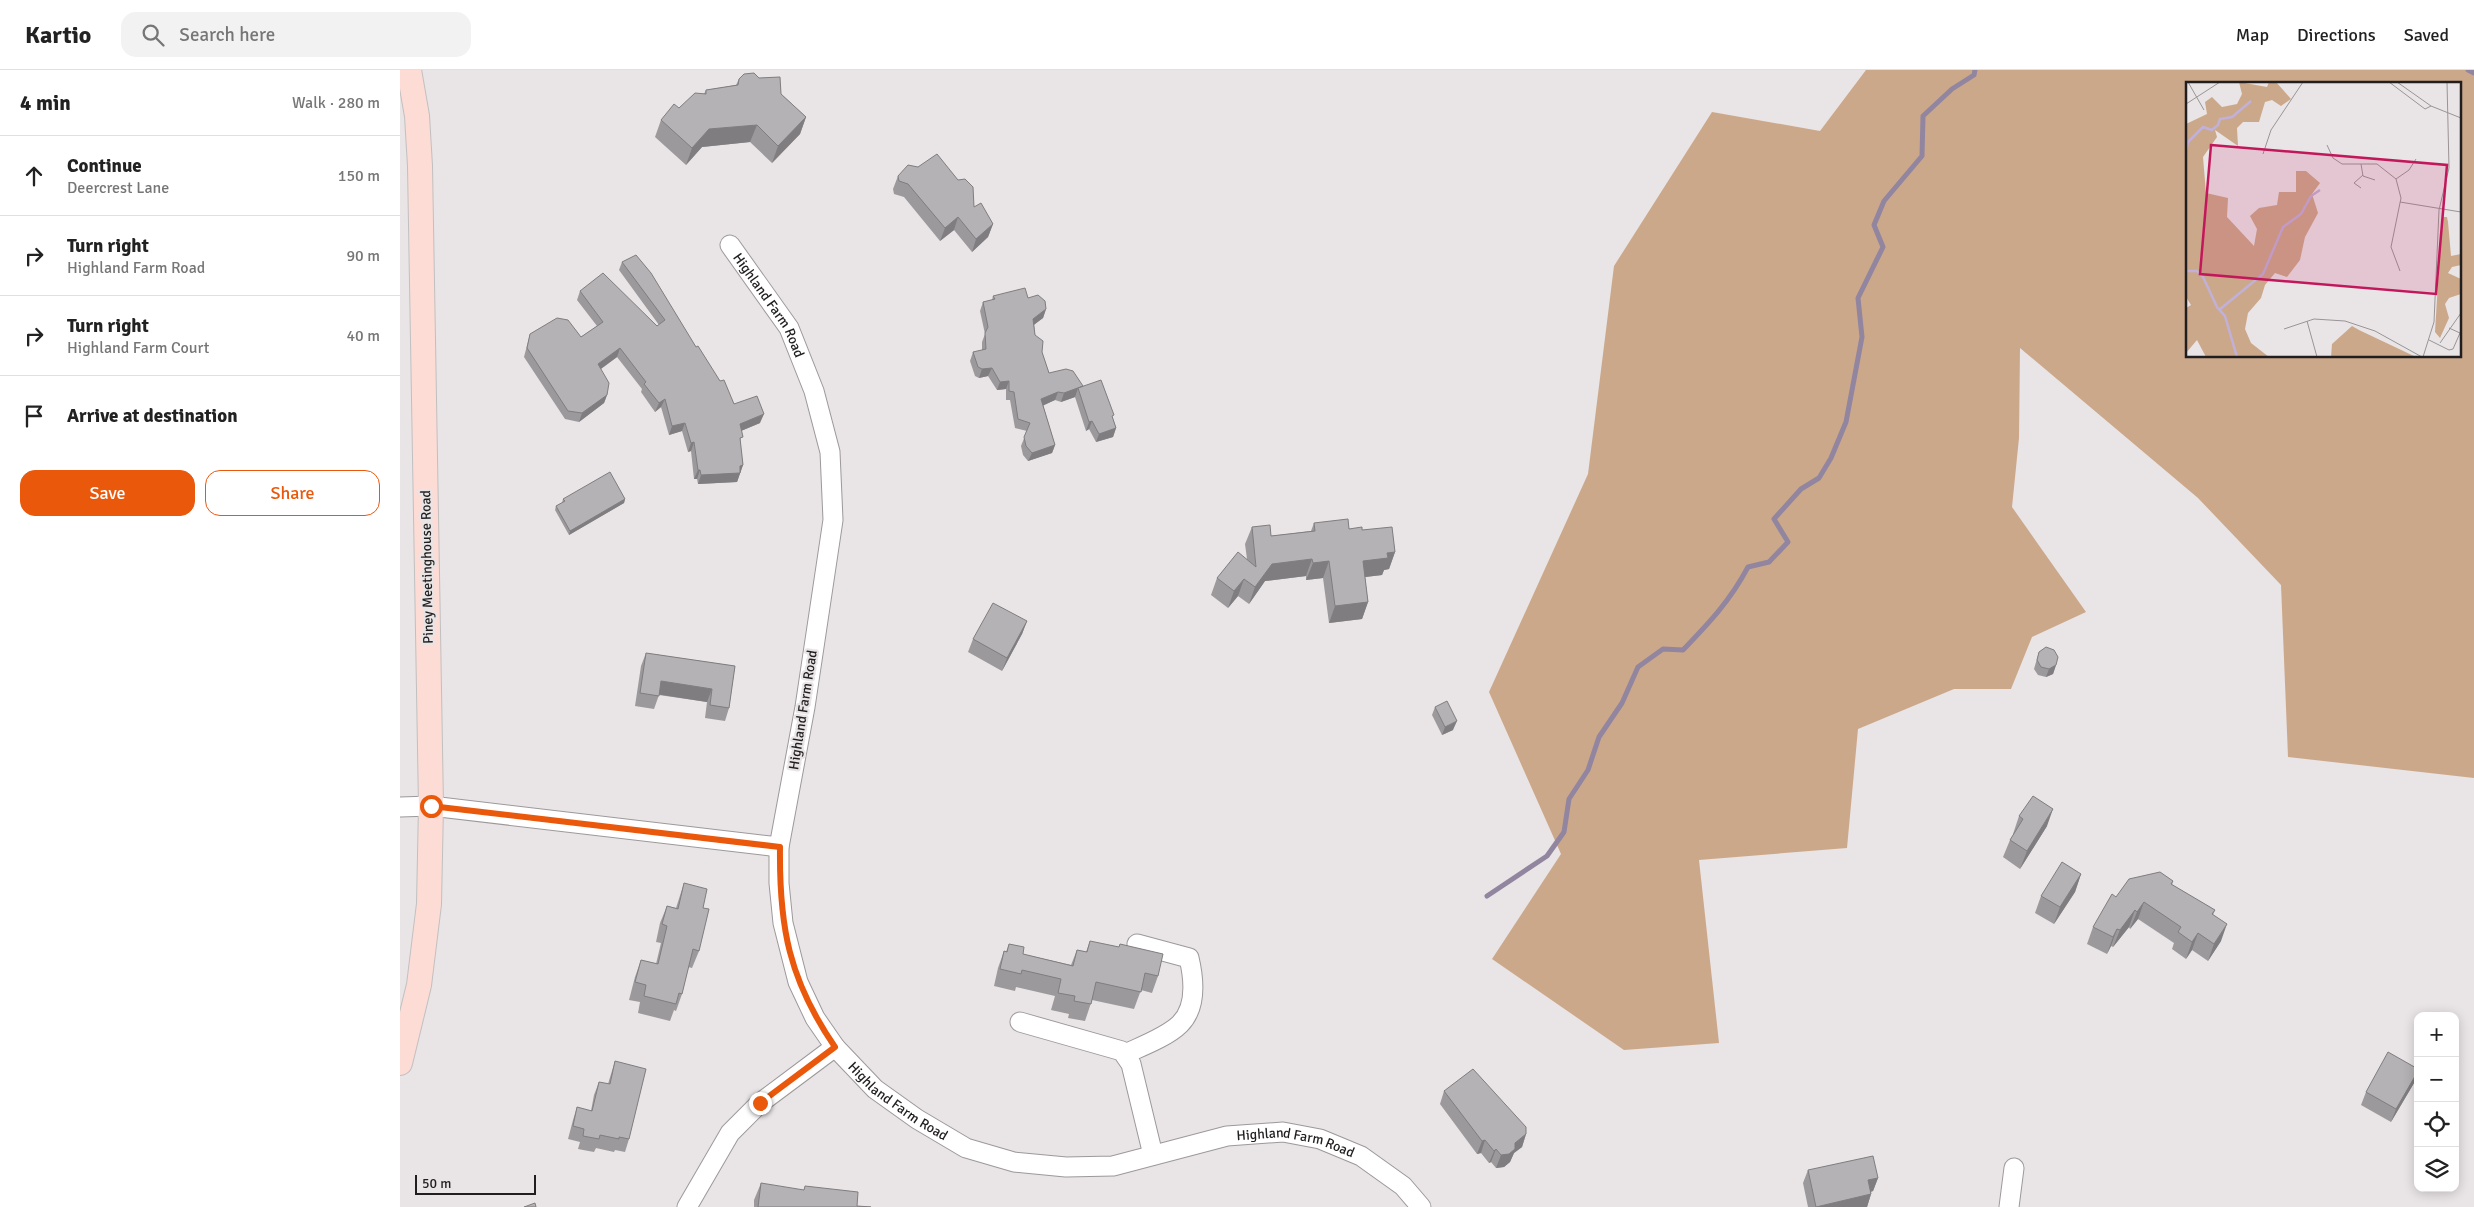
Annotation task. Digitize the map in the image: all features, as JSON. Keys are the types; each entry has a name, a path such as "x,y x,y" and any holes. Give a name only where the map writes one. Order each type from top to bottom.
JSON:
{"main road":[{"name":"Piney Meetinghouse Road","path":"400,1062 420,976 428,904 431,806 420,166 417,116 409,70"}],"street":[{"name":"Highland Farm Road","path":"730,245 789,328 814,391 830,452 833,520 805,708 780,847 779,884 783,924 798,982 815,1018 835,1047 875,1089 917,1119 966,1148 1014,1162 1066,1167 1112,1166 1227,1136 1283,1132 1320,1139 1362,1156 1403,1186 1421,1207"},
{"path":"400,807 431,806 780,847"},
{"path":"1125,1054 1180,1024 1191,1002 1195,979 1189,958 1137,944"},
{"path":"1020,1022 1122,1051 1131,1064 1153,1155"},
{"path":"687,1207 730,1132 760,1103 835,1047"},
{"path":"2009,1207 2014,1168"}],"shaded area":[{"path":"1866,70 2474,70 2474,778 2288,757 2281,585 2198,498 2020,348 2019,438 2012,507 2086,612 2032,637 2011,689 1954,689 1858,729 1847,848 1699,860 1719,1043 1624,1050 1492,959 1561,854 1489,692 1588,474 1614,266 1712,112 1820,131"}],"building":[{"path":"754,73 759,78 780,77 781,94 806,117 778,146 757,125 709,129 692,148 661,120 674,104 679,108 695,93 706,94 706,90 738,85 739,79 744,74"},
{"path":"937,154 958,180 965,179 973,187 974,207 981,203 993,224 976,239 958,217 945,228 908,184 899,181 898,176 908,165 918,167"},
{"path":"636,255 651,273 696,347 698,346 720,381 724,380 734,404 757,396 764,414 740,424 743,437 740,438 743,465 740,466 740,473 701,475 700,470 698,470 694,442 691,443 685,423 672,426 665,399 659,403 644,384 646,382 620,348 598,364 609,383 607,395 582,413 568,411 527,348 530,334 557,318 568,320 581,337 603,322 580,291 603,273 657,326 665,320 622,262"},
{"path":"1025,288 1028,298 1038,295 1045,301 1046,309 1033,319 1035,335 1043,341 1042,352 1049,373 1066,369 1073,371 1083,386 1064,393 1058,392 1041,399 1055,445 1032,453 1026,446 1024,437 1030,423 1018,419 1014,392 1009,391 1009,381 1000,382 992,368 982,369 978,367 973,352 986,349 985,333 988,327 983,302 995,299 993,296"},
{"path":"1101,380 1114,415 1112,416 1116,428 1099,434 1092,421 1089,422 1078,388"},
{"path":"610,472 625,499 570,531 556,506 565,501 563,499"},
{"path":"1348,519 1349,529 1362,527 1362,530 1392,527 1395,552 1387,553 1388,558 1363,561 1368,602 1335,606 1329,561 1313,563 1312,559 1272,564 1255,587 1244,579 1234,591 1217,578 1238,552 1256,567 1252,527 1270,525 1271,536 1315,531 1314,523"},
{"path":"993,603 1027,621 1007,658 973,639"},
{"path":"2046,647 2054,650 2058,657 2056,665 2049,669 2041,667 2037,660 2039,652"},
{"path":"646,653 735,666 729,708 710,705 712,689 661,681 659,696 640,693"},
{"path":"1447,701 1457,721 1445,727 1435,707"},
{"path":"2033,796 2053,809 2027,851 2010,840 2023,819 2019,816"},
{"path":"2062,862 2081,874 2060,907 2041,896"},
{"path":"2160,872 2173,881 2171,884 2215,910 2212,914 2227,924 2214,944 2198,933 2192,942 2178,932 2181,927 2144,902 2137,912 2135,910 2120,930 2117,929 2113,937 2093,927 2112,894 2116,897 2129,879"},
{"path":"684,883 707,889 703,908 709,909 699,951 693,949 682,994 679,993 676,1004 644,996 646,985 635,982 641,960 658,964 667,926 662,924 667,906 678,909"},
{"path":"1090,941 1119,947 1120,944 1163,954 1158,976 1145,973 1141,992 1096,982 1091,1004 1074,1001 1075,996 1058,993 1061,979 1022,970 1021,974 1000,969 1004,951 1007,952 1009,944 1024,947 1023,954 1073,966 1077,950 1087,952"},
{"path":"2388,1052 2414,1067 2414,1078 2396,1109 2366,1092"},
{"path":"615,1061 646,1069 629,1139 600,1135 599,1139 583,1136 584,1129 573,1126 577,1107 592,1111 599,1082 610,1084"},
{"path":"1473,1069 1526,1127 1526,1134 1515,1143 1515,1149 1509,1154 1501,1155 1496,1149 1494,1151 1485,1140 1482,1141 1444,1091"},
{"path":"1873,1156 1878,1178 1868,1180 1871,1194 1816,1207 1808,1170"},
{"path":"761,1183 804,1190 805,1186 858,1192 857,1206 871,1207 758,1207"},
{"path":"535,1203 536,1207 524,1207"}],"waterway":[{"path":"1487,896 1547,856 1564,832 1569,799 1588,770 1599,737 1622,703 1638,667 1663,649 1683,650 1726,601 1748,567 1769,562 1788,542 1774,519 1801,489 1819,478 1831,458 1846,422 1862,337 1858,298 1883,247 1874,225 1884,201 1922,156 1923,116 1952,89 1974,75 1975,70"},
{"path":"2468,70 2474,73"}],"route":[{"path":"431,806 780,847 779,884 783,924 798,982 815,1018 835,1047 760,1103"}]}
